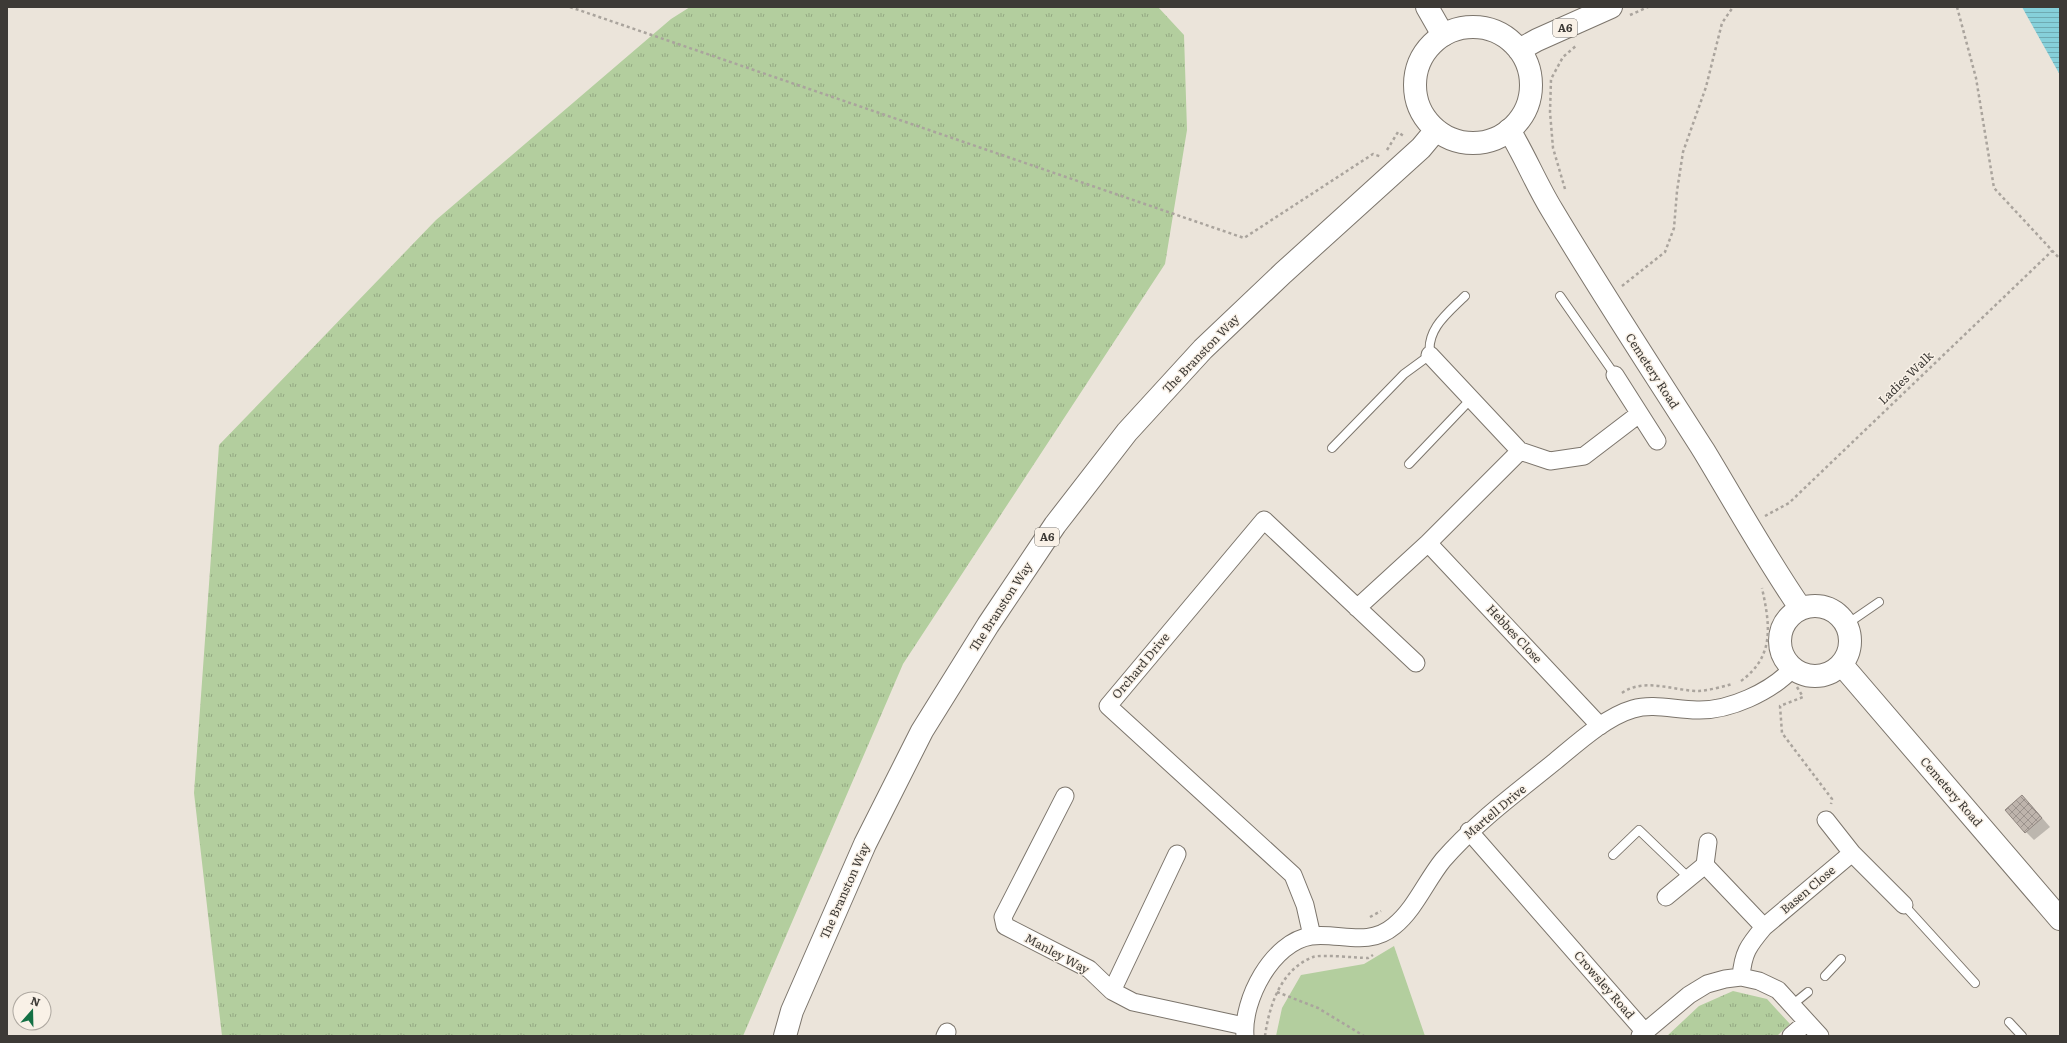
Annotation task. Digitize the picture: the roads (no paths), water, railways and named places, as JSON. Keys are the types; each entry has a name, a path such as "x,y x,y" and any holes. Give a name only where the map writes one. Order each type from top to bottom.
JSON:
{"main road":[{"path":"1427,7 1443,35"},
{"name":"A6","path":"1519,50 1537,40 1619,12"},
{"path":"1476,27 1492,30 1507,38 1519,50 1528,65 1530,77 1529,101 1521,117 1508,130 1491,140 1472,143 1453,139 1436,130 1424,116 1417,99 1415,80 1419,62 1429,47 1443,35 1459,28 1476,27"},
{"name":"The Branston Way","path":"785,1036 792,1011 865,844 922,731 988,625 1055,525 1127,432 1203,349 1283,273 1421,148 1436,130"},
{"name":"Cemetery Road","path":"1508,130 1522,151 1546,202 1601,293 1664,389 1750,526 1775,571 1801,609"},
{"path":"1816,605 1838,614 1847,624 1850,647 1842,665 1828,674 1812,676 1790,671 1782,653 1781,632 1790,617 1801,609 1816,605"},
{"name":"Cemetery Road","path":"1842,665 2060,919"}],"street":[{"path":"1430,355 1520,451 1550,461 1584,456 1639,414"},
{"path":"1615,375 1657,441"},
{"path":"1357,608 1428,543 1520,451"},
{"name":"Orchard Drive","path":"1312,936 1305,905 1293,875 1108,706 1264,520 1416,663"},
{"name":"Hebbes Close","path":"1428,543 1600,726"},
{"name":"Martell Drive","path":"1245,1031 1256,984 1276,955 1298,939 1312,936 1364,939 1394,927 1420,896 1442,862 1469,831 1600,726 1633,709 1664,706 1697,710 1726,707 1750,698 1790,671"},
{"name":"Manley Way","path":"1065,796 1003,917 1005,926 1089,969 1112,991 1133,1002 1245,1031"},
{"path":"1826,820 1852,854 1904,905"},
{"name":"Crowsley Road","path":"1469,831 1642,1034 1664,1018 1689,995 1707,984 1725,979 1741,977 1759,981 1778,990 1820,1036"},
{"path":"1666,897 1705,865 1708,842"},
{"path":"1112,991 1178,854"},
{"name":"Basen Close","path":"1741,977 1742,958 1751,942 1764,927 1852,854"},
{"path":"1705,865 1764,927"},
{"path":"1791,1036 1807,1022"}],"lane":[{"path":"1332,448 1404,374 1430,355 1429,344 1433,331 1440,320 1465,296"},
{"path":"1560,296 1615,375"},
{"path":"1409,464 1471,399"},
{"path":"1847,624 1879,602"},
{"path":"1613,855 1640,830 1689,878"},
{"path":"1904,905 1976,984"},
{"path":"1825,976 1841,959"},
{"path":"1792,1005 1808,992"},
{"path":"2009,1022 2022,1036"}],"water":[{"path":"2022,7 2060,7 2060,75"}]}
